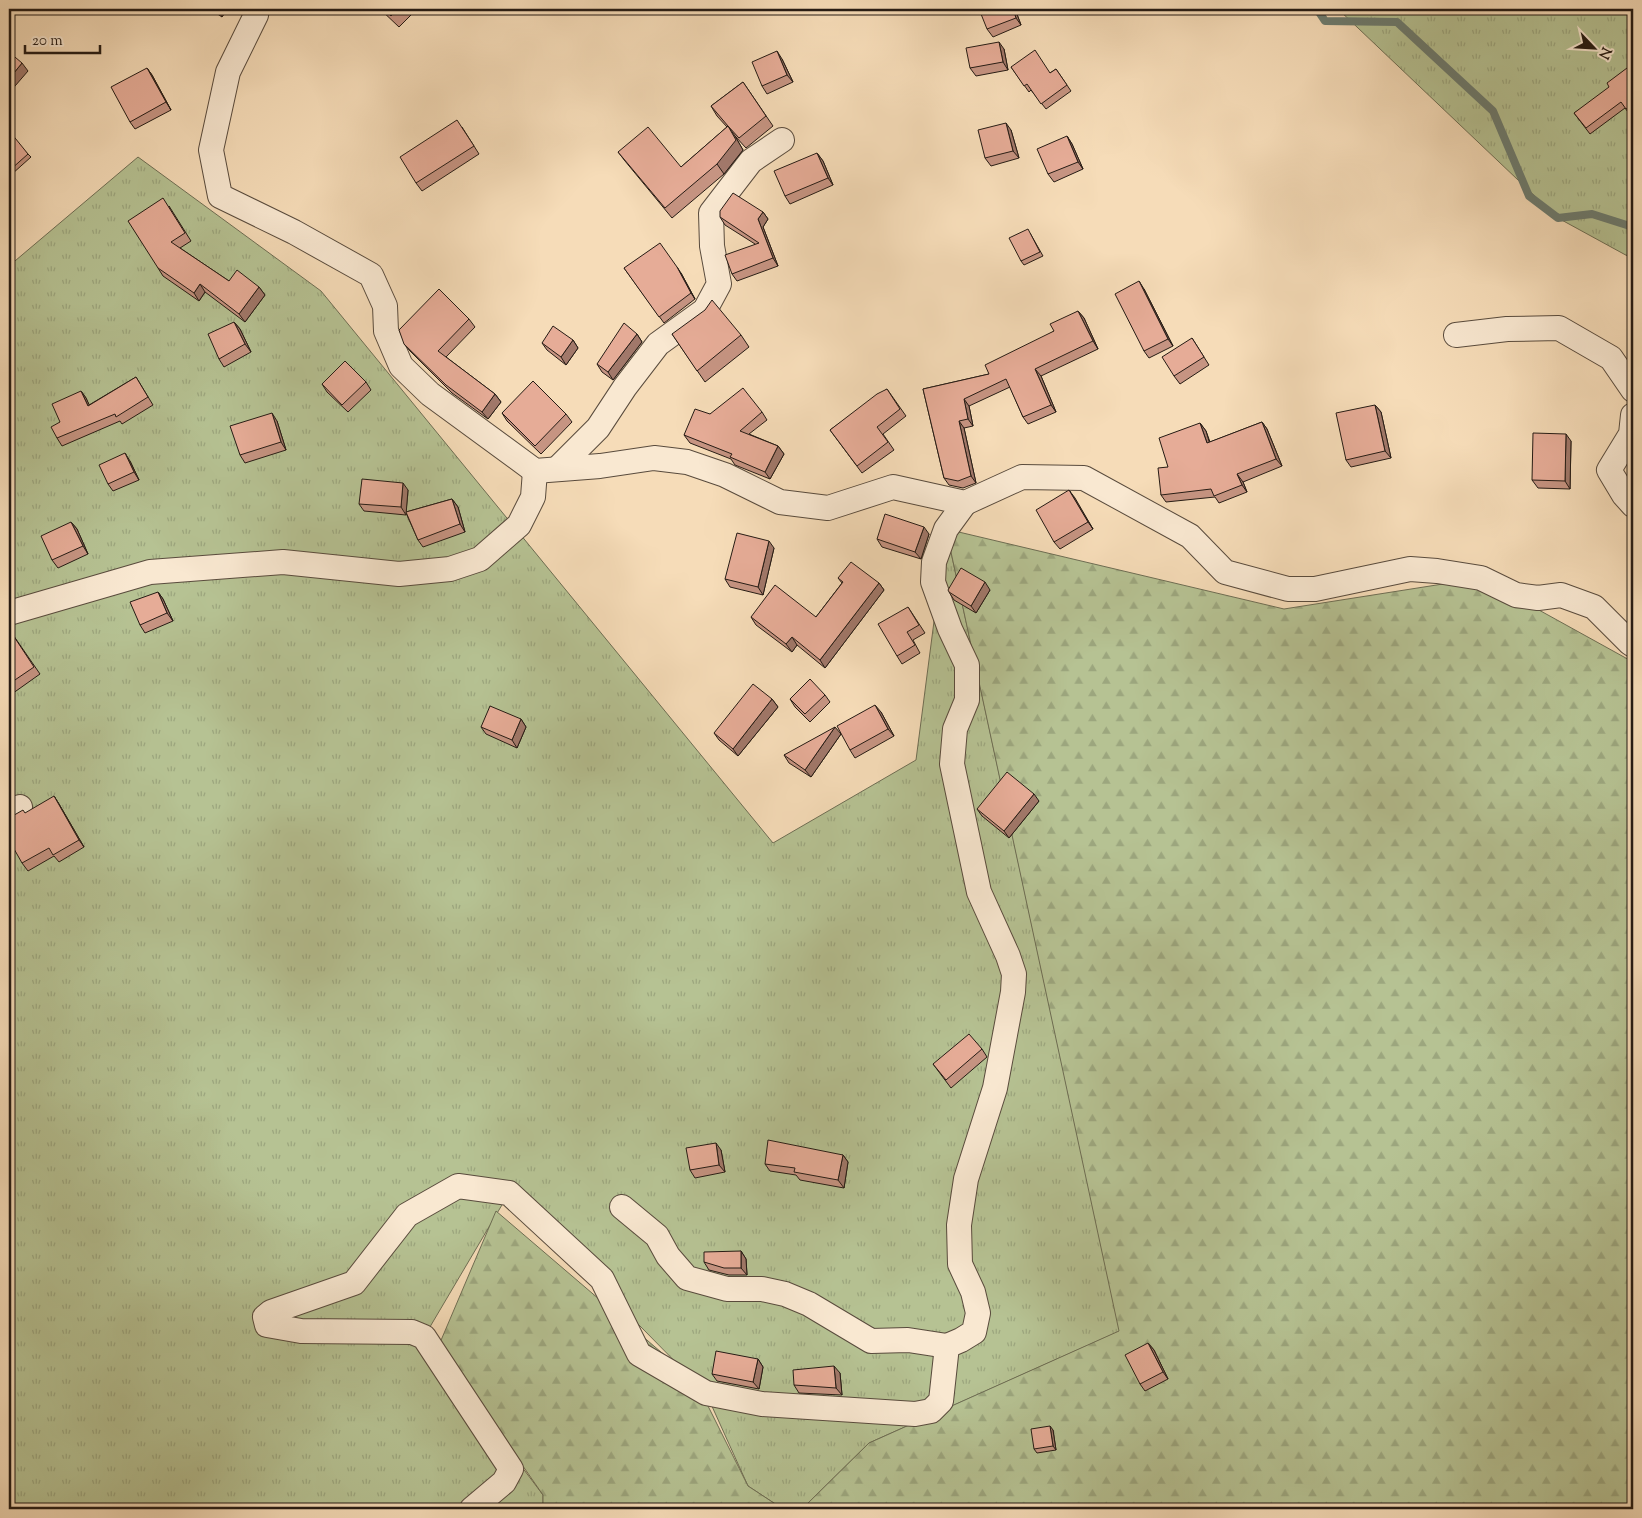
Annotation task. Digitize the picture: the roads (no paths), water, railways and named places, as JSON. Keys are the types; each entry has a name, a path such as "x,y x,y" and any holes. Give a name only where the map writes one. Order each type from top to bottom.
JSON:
{"street":[{"path":"257,9 256,15 228,72 211,150 220,196 294,232 371,275 385,306 386,331 401,366 430,394 546,470 600,466 654,458 687,462 725,475 780,502 828,508 893,487 965,503"},
{"path":"9,613 150,572 283,562 399,574 450,569 480,559 519,525 546,470 598,428 625,387 658,344 705,310 719,284 712,246 711,213 751,162 782,140"},
{"path":"1456,335 1507,329 1559,328 1611,358 1633,390"},
{"path":"1633,415 1631,434 1609,470 1624,495 1633,504"},
{"path":"622,1207 657,1236 668,1256 687,1278 727,1288 762,1289 786,1294 809,1304 871,1341 908,1340 947,1346 974,1332 978,1313 973,1292 960,1264 959,1225 966,1179 995,1088 1014,974 1008,956 979,892 952,764 955,729 967,700 967,665 950,629 934,582 934,562 946,529 965,503 1022,477 1084,478 1190,536 1225,572 1288,589 1315,589 1410,569 1481,578 1516,595 1538,598 1561,595 1594,607 1633,644"},
{"path":"472,1509 504,1482 511,1469 424,1337 412,1332 301,1331 267,1325 265,1318 271,1312 354,1283 407,1215 458,1186 509,1193 602,1280 639,1354 706,1393 762,1404 915,1414 931,1411 941,1401 947,1346"}],"waterway":[{"path":"1317,9 1325,21 1397,22 1493,111 1529,196 1558,218 1592,214 1633,227"}]}
